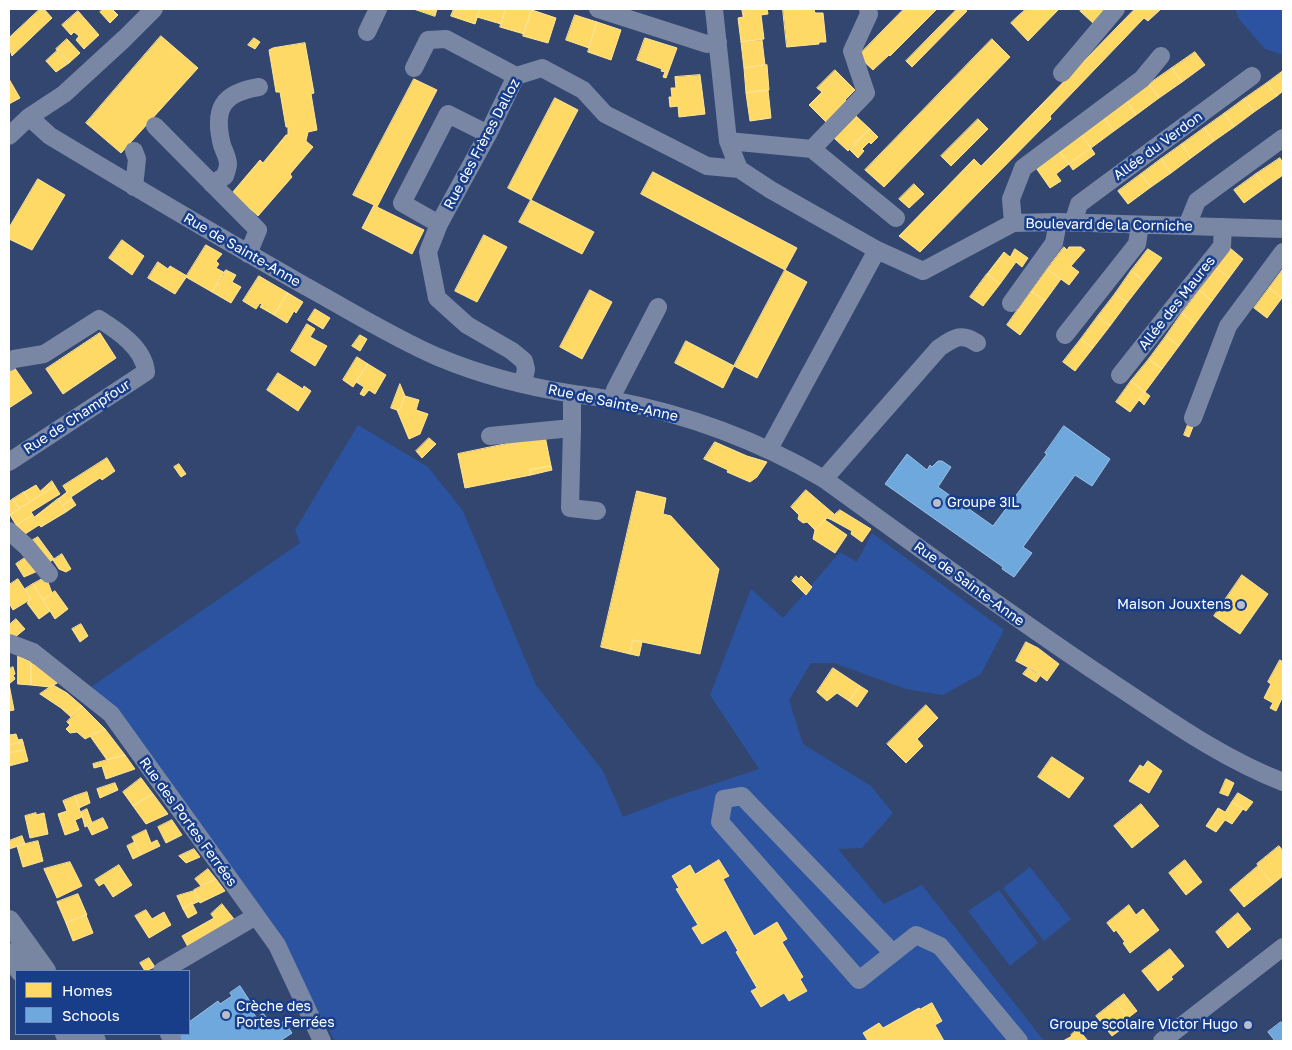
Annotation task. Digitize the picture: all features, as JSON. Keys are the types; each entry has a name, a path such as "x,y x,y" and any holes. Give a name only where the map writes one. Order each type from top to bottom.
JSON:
{"main road":[{"path":"9,921 43,970"},
{"path":"9,954 20,970"}],"street":[{"path":"9,136 29,118 64,94 126,38 154,9"},
{"path":"367,32 378,9"},
{"path":"598,9 707,44 718,42"},
{"path":"714,9 728,141 739,169 771,190 877,250 769,449"},
{"path":"812,149 866,93 852,51 869,14 868,9"},
{"path":"1062,73 1116,9"},
{"path":"414,68 428,40 446,39 516,76"},
{"path":"1013,223 1010,199 1023,168 1142,79 1161,56"},
{"name":"Rue des Frères Dalloz","path":"523,384 526,369 524,361 512,351 467,326 437,298 428,252 439,224 488,134 516,76 542,68 583,90 605,114 707,166 739,169"},
{"name":"Allée du Verdon","path":"1011,302 1054,243 1079,204 1252,76"},
{"path":"212,184 226,176 228,163 222,144 218,120 221,108 232,95 245,89 259,87"},
{"path":"439,224 402,203 448,114 488,134"},
{"path":"9,125 29,118"},
{"name":"Rue de Sainte-Anne","path":"29,118 50,136 248,254 383,329 438,356 492,376 523,384 612,400 691,420 769,449 824,479 1037,634 1132,696 1242,765 1283,782"},
{"path":"155,126 258,230 248,254"},
{"path":"1187,226 1197,201 1283,138"},
{"path":"728,141 812,149 896,218"},
{"path":"134,151 137,159 134,187"},
{"name":"Boulevard de la Corniche","path":"877,250 923,271 1013,223 1066,222 1283,229"},
{"path":"1065,335 1137,244 1140,225"},
{"name":"Allée des Maures","path":"1120,375 1222,246 1223,227"},
{"path":"1193,418 1228,326 1283,252"},
{"path":"612,400 615,390 658,307"},
{"name":"Rue de Champfour","path":"9,362 14,359 44,354 99,319 122,334 145,362 146,372 9,462"},
{"path":"824,479 939,348 956,337 969,337 977,343"},
{"path":"572,394 570,508 597,511"},
{"path":"490,436 572,428"},
{"path":"9,531 27,547 49,574"},
{"name":"Rue des Portes Ferrées","path":"9,643 33,652 111,714 276,945 322,1041"},
{"path":"893,953 742,796 724,799 720,822 859,980 916,935 940,946 1019,1041"},
{"path":"164,970 256,916"},
{"path":"1162,1041 1283,947"}],"shaded area":[{"path":"1235,9 1283,9 1283,55 1265,49 1239,19"},
{"path":"358,425 428,467 463,511 536,685 603,771 623,817 669,799 759,769 710,695 751,589 783,618 840,552 857,562 872,533 1004,630 981,674 943,695 906,689 834,663 811,663 789,700 803,744 871,786 893,813 862,848 838,849 884,904 922,885 1044,1041 335,1041 258,905 121,717 91,687 300,543 295,530"},
{"path":"1030,867 1071,919 1044,941 1003,888"},
{"path":"999,890 1038,943 1010,966 968,911"}],"building: Homes":[{"path":"40,9 44,9 52,18 12,56 9,38"},
{"path":"103,9 112,9 118,15 110,23 100,12"},
{"path":"414,9 437,9 435,16"},
{"path":"454,9 480,9 475,24 451,16"},
{"path":"480,9 506,9 501,24 477,17"},
{"path":"506,9 532,10 524,34 500,27"},
{"path":"742,9 767,9 768,14 761,15 764,39 741,42 738,18 743,17"},
{"path":"783,9 814,9 815,13 823,13 826,42 787,47"},
{"path":"904,9 937,9 890,56 873,70 858,56"},
{"path":"957,9 967,11 912,67 906,61"},
{"path":"1026,9 1059,9 1028,41 1011,23"},
{"path":"1082,9 1109,9 1094,24 1080,11"},
{"path":"1135,9 1161,9 1148,21 1144,18 1050,116 1051,119 920,252 899,236 974,159 981,166"},
{"path":"532,10 556,18 548,43 523,36"},
{"path":"78,11 99,35 84,49 76,40 79,36 74,32 71,35 62,25"},
{"path":"575,15 597,22 589,48 566,40"},
{"path":"597,22 621,30 611,60 588,52"},
{"path":"161,36 198,68 121,153 86,123"},
{"path":"254,38 260,42 255,49 248,45"},
{"path":"645,38 677,48 666,78 663,77 665,72 661,71 662,69 637,60"},
{"path":"67,39 80,53 69,63 56,49"},
{"path":"992,39 1010,57 884,187 865,170"},
{"path":"762,40 765,65 744,68 741,42"},
{"path":"305,43 314,93 311,94 317,130 308,132 306,141 313,147 290,174 292,177 258,216 232,193 260,160 263,163 288,135 280,92 276,92 269,50"},
{"path":"58,50 69,63 56,72 46,61"},
{"path":"1195,52 1205,65 1182,82 1172,68"},
{"path":"767,65 769,90 746,93 744,68"},
{"path":"1172,68 1182,82 1159,98 1149,84"},
{"path":"835,70 855,90 845,100 847,102 827,123 809,105 822,92 817,88"},
{"path":"1283,71 1283,91 1277,96 1267,83"},
{"path":"700,75 705,114 679,117 678,106 670,107 669,97 672,97 671,88 676,88 675,77"},
{"path":"9,79 20,98 9,104"},
{"path":"414,79 437,90 377,207 424,230 412,254 362,228 374,205 353,195"},
{"path":"1267,83 1277,96 1254,112 1244,99"},
{"path":"1149,84 1159,98 1136,115 1127,101"},
{"path":"768,90 771,118 750,121 746,93"},
{"path":"555,98 578,110 531,200 508,188"},
{"path":"1244,99 1254,112 1234,127 1225,113"},
{"path":"1127,101 1136,115 1114,131 1104,118"},
{"path":"1225,113 1234,127 1214,141 1204,128"},
{"path":"856,116 870,129 848,151 834,138"},
{"path":"1104,118 1114,131 1091,148 1081,135"},
{"path":"978,119 988,129 951,166 941,156"},
{"path":"1204,128 1214,141 1191,158 1182,144"},
{"path":"870,129 878,137 862,149 864,151 858,158 849,149"},
{"path":"1081,135 1091,148 1069,164 1059,151"},
{"path":"1182,144 1191,158 1171,173 1161,159"},
{"path":"1091,148 1095,154 1073,170 1069,164"},
{"path":"1059,151 1069,164 1056,174 1061,181 1050,188 1036,168"},
{"path":"1280,158 1283,163 1283,175 1266,187 1256,174"},
{"path":"1161,159 1171,173 1151,187 1141,174"},
{"path":"653,172 797,248 785,270 641,194"},
{"path":"1141,174 1151,187 1128,204 1118,191"},
{"path":"1256,174 1266,187 1244,203 1234,190"},
{"path":"38,179 65,195 32,250 9,239 9,228"},
{"path":"914,184 924,194 909,208 899,199"},
{"path":"531,200 594,232 582,254 519,222"},
{"path":"484,235 507,247 477,302 455,291"},
{"path":"122,240 144,256 132,275 109,258"},
{"path":"206,245 222,254 216,261 219,264 216,268 225,273 212,292 186,277"},
{"path":"1064,247 1067,250 1069,247 1081,247 1085,250 1071,266 1079,272 1069,285 1047,269"},
{"path":"1230,248 1243,259 1229,278 1216,268"},
{"path":"1015,249 1028,258 1022,267 1016,262 1000,284 987,274 1004,252 1010,257"},
{"path":"1148,249 1162,258 1144,281 1131,271"},
{"path":"158,262 168,269 170,266 187,276 175,294 148,278"},
{"path":"1216,268 1229,278 1212,301 1199,290"},
{"path":"1047,269 1061,279 1045,301 1031,291"},
{"path":"1283,269 1283,297 1282,298 1269,288"},
{"path":"226,270 236,275 232,282 241,287 231,303 212,292"},
{"path":"785,270 807,282 757,378 734,366"},
{"path":"1131,271 1144,281 1127,303 1115,294"},
{"path":"987,274 1000,284 983,306 970,297"},
{"path":"259,276 288,293 274,315 260,307 262,304 260,303 256,309 243,301"},
{"path":"1269,288 1282,298 1267,318 1254,308"},
{"path":"590,290 612,302 582,359 560,347"},
{"path":"1199,290 1212,301 1195,324 1182,313"},
{"path":"1031,291 1045,301 1020,335 1007,325"},
{"path":"288,293 303,302 296,313 294,311 287,323 274,315"},
{"path":"1115,294 1127,303 1110,326 1098,316"},
{"path":"315,309 330,318 323,329 308,320"},
{"path":"1182,313 1195,324 1179,346 1166,336"},
{"path":"1098,316 1110,326 1093,348 1081,339"},
{"path":"307,324 315,329 310,337 327,346 315,366 291,351"},
{"path":"100,333 116,358 63,394 46,369"},
{"path":"360,335 367,339 360,351 352,346"},
{"path":"1166,336 1179,346 1162,369 1149,359"},
{"path":"1081,339 1093,348 1075,371 1063,362"},
{"path":"686,341 734,366 723,388 675,363"},
{"path":"357,357 368,364 353,387 343,380"},
{"path":"1149,359 1162,369 1145,392 1131,381"},
{"path":"368,364 386,375 375,394 369,390 364,396 360,394 364,387 356,382"},
{"path":"14,367 32,393 9,408 9,371"},
{"path":"278,373 303,389 304,386 311,391 298,411 267,390"},
{"path":"1131,381 1145,392 1130,412 1116,402"},
{"path":"400,384 405,396 400,409 397,410 391,408"},
{"path":"1145,392 1150,396 1144,405 1139,400"},
{"path":"405,396 419,400 416,410 428,414 420,434 409,439 397,410 400,409"},
{"path":"1189,422 1194,424 1189,437 1184,435"},
{"path":"545,436 551,466 530,470 531,475 465,488 458,454"},
{"path":"429,438 436,444 422,458 416,451"},
{"path":"715,442 747,456 767,462 757,477 750,482 704,459"},
{"path":"107,458 115,471 102,480 100,478 71,497 72,499 63,506 58,499 67,492 63,486"},
{"path":"179,464 186,474 181,477 174,467"},
{"path":"551,466 552,470 531,475 530,470"},
{"path":"52,481 55,486 30,502 24,492 36,485 40,491"},
{"path":"55,486 60,494 31,512 33,515 16,525 10,515"},
{"path":"806,490 834,514 815,530 807,522 803,523 798,519 799,515 791,507"},
{"path":"637,491 666,498 663,514 671,516 719,569 700,654 633,640 630,654 601,647"},
{"path":"24,492 30,502 20,509 13,499"},
{"path":"13,499 20,509 10,515 9,502"},
{"path":"58,499 66,512 41,527 39,525 22,536 16,525 33,515 34,517"},
{"path":"72,499 76,505 66,512 63,506"},
{"path":"840,510 871,529 862,542 851,534 852,531 830,519"},
{"path":"825,520 847,535 835,553 813,539 815,530"},
{"path":"38,537 54,559 45,565 28,543"},
{"path":"62,554 71,569 66,572 59,569 53,560"},
{"path":"29,555 40,570 24,577 16,564"},
{"name":"Maison Jouxtens","path":"1242,575 1268,594 1240,634 1214,616"},
{"path":"796,576 799,579 801,576 812,587 806,595 792,581"},
{"path":"46,577 52,593 43,600 33,584"},
{"path":"18,579 31,599 13,610 9,603 9,585"},
{"path":"33,584 50,611 39,619 27,603 31,599 25,589"},
{"path":"55,591 68,609 55,619 43,600"},
{"path":"16,619 25,629 14,638 9,635 9,625"},
{"path":"81,624 88,636 80,642 72,629"},
{"path":"633,640 642,642 639,656 630,654"},
{"path":"1026,642 1038,648 1059,664 1047,681 1033,670 1016,661"},
{"path":"18,656 31,662 31,685 18,684"},
{"path":"1280,660 1283,662 1283,696 1276,711 1270,708 1273,703 1264,698 1271,684 1268,682"},
{"path":"31,663 48,672 59,682 50,687 31,685"},
{"path":"13,667 15,679 9,684 9,669"},
{"path":"833,668 860,686 849,701 837,693 827,701 817,692"},
{"path":"1028,668 1040,676 1036,682 1023,674"},
{"path":"9,684 14,710 9,711"},
{"path":"53,685 67,693 82,706 71,717 40,694"},
{"path":"860,686 868,691 857,707 849,701"},
{"path":"926,705 938,718 917,739 923,746 906,763 887,744"},
{"path":"82,706 105,729 85,739 77,732 70,733 66,729 70,725 67,722"},
{"path":"105,729 125,755 107,760 90,736"},
{"path":"9,731 10,735 16,734 18,740 22,739 23,742 9,745"},
{"path":"23,742 25,750 9,753 9,745"},
{"path":"25,750 28,761 9,766 9,753"},
{"path":"125,755 135,769 106,779 102,766 94,768 93,764"},
{"path":"1052,757 1084,778 1069,798 1038,777"},
{"path":"1148,761 1162,771 1149,793 1129,781 1140,765 1143,767"},
{"path":"141,778 153,794 133,806 123,792"},
{"path":"1226,779 1234,783 1228,796 1220,793"},
{"path":"115,783 118,790 100,798 97,789"},
{"path":"87,792 90,803 79,808 75,796"},
{"path":"1238,793 1253,802 1246,811 1232,802"},
{"path":"153,794 168,814 146,824 133,806"},
{"path":"75,796 82,817 75,820 79,830 65,835 58,814 67,811 63,801"},
{"path":"1232,802 1243,809 1232,824 1225,820 1216,832 1206,826 1218,808 1225,812"},
{"path":"1141,804 1159,826 1132,848 1114,826"},
{"path":"87,809 92,823 85,827 81,812"},
{"path":"36,813 36,815 44,813 48,834 30,838 25,816"},
{"path":"103,818 108,828 92,835 87,825"},
{"path":"172,820 182,835 166,843 158,827"},
{"path":"146,830 151,843 157,840 160,846 141,855 132,837"},
{"path":"22,836 25,844 9,849 9,841"},
{"path":"38,841 43,861 23,867 17,846"},
{"path":"135,842 141,855 133,859 127,846"},
{"path":"1279,846 1283,851 1283,876 1273,884 1257,864"},
{"path":"194,849 200,857 186,863 179,856"},
{"path":"719,860 729,876 723,879 754,936 777,922 787,939 782,942 803,977 800,979 807,991 789,1001 784,993 761,1007 751,991 757,988 736,952 738,951 726,930 702,944 692,928 698,925 676,889 679,888 672,876 690,865 695,874"},
{"path":"1185,860 1202,882 1186,895 1169,873"},
{"path":"70,862 82,886 57,898 44,869"},
{"path":"119,865 132,885 113,897 104,883 99,886 95,880"},
{"path":"1258,866 1273,884 1244,907 1230,890"},
{"path":"208,869 216,879 201,886 195,879"},
{"path":"216,879 225,891 200,903 194,890"},
{"path":"194,891 200,901 192,903 183,909 177,896"},
{"path":"78,894 87,915 66,923 57,902"},
{"path":"192,903 197,913 188,918 183,909"},
{"path":"222,904 234,919 188,947 182,936 214,918 211,914"},
{"path":"1129,905 1136,915 1143,909 1159,930 1130,953 1116,930 1114,932 1107,923"},
{"path":"146,910 152,919 164,912 171,925 149,938 135,916"},
{"path":"1238,913 1251,929 1228,948 1216,932"},
{"path":"86,915 93,933 73,941 66,923"},
{"path":"1170,949 1184,966 1171,977 1173,979 1158,991 1142,971"},
{"path":"149,958 155,967 144,970 140,963"},
{"path":"1124,994 1137,1011 1128,1018 1115,1001"},
{"path":"1115,1001 1128,1018 1124,1021 1127,1025 1112,1036 1096,1016"},
{"path":"932,1003 942,1021 935,1025 944,1041 868,1041 863,1033 879,1023 883,1028"},
{"path":"1078,1029 1088,1041 1063,1041 1072,1036"}],"building: Schools":[{"name":"Groupe 3iL","path":"1064,426 1110,459 1092,486 1075,475 1023,547 1032,553 1014,577 1002,569 1003,567 885,484 907,454 927,470 930,465 932,467 938,461 942,461 951,467 938,487 993,526 1047,454 1045,453"},
{"name":"Crèche des Portes Ferrées","path":"240,986 251,1003 248,1006 257,1018 263,1013 274,1028 284,1021 292,1033 280,1041 169,1041 178,1035 190,1035 190,1021 218,1001 220,1004 232,996 230,993"},
{"path":"1281,1022 1283,1025 1283,1041 1275,1041 1268,1032"}],"place":[{"name":"Groupe 3iL","path":"937,503"},
{"name":"Maison Jouxtens","path":"1241,605"},
{"name":"Crèche des Portes Ferrées","path":"226,1015"},
{"name":"Groupe scolaire Victor Hugo","path":"1248,1025"}]}
